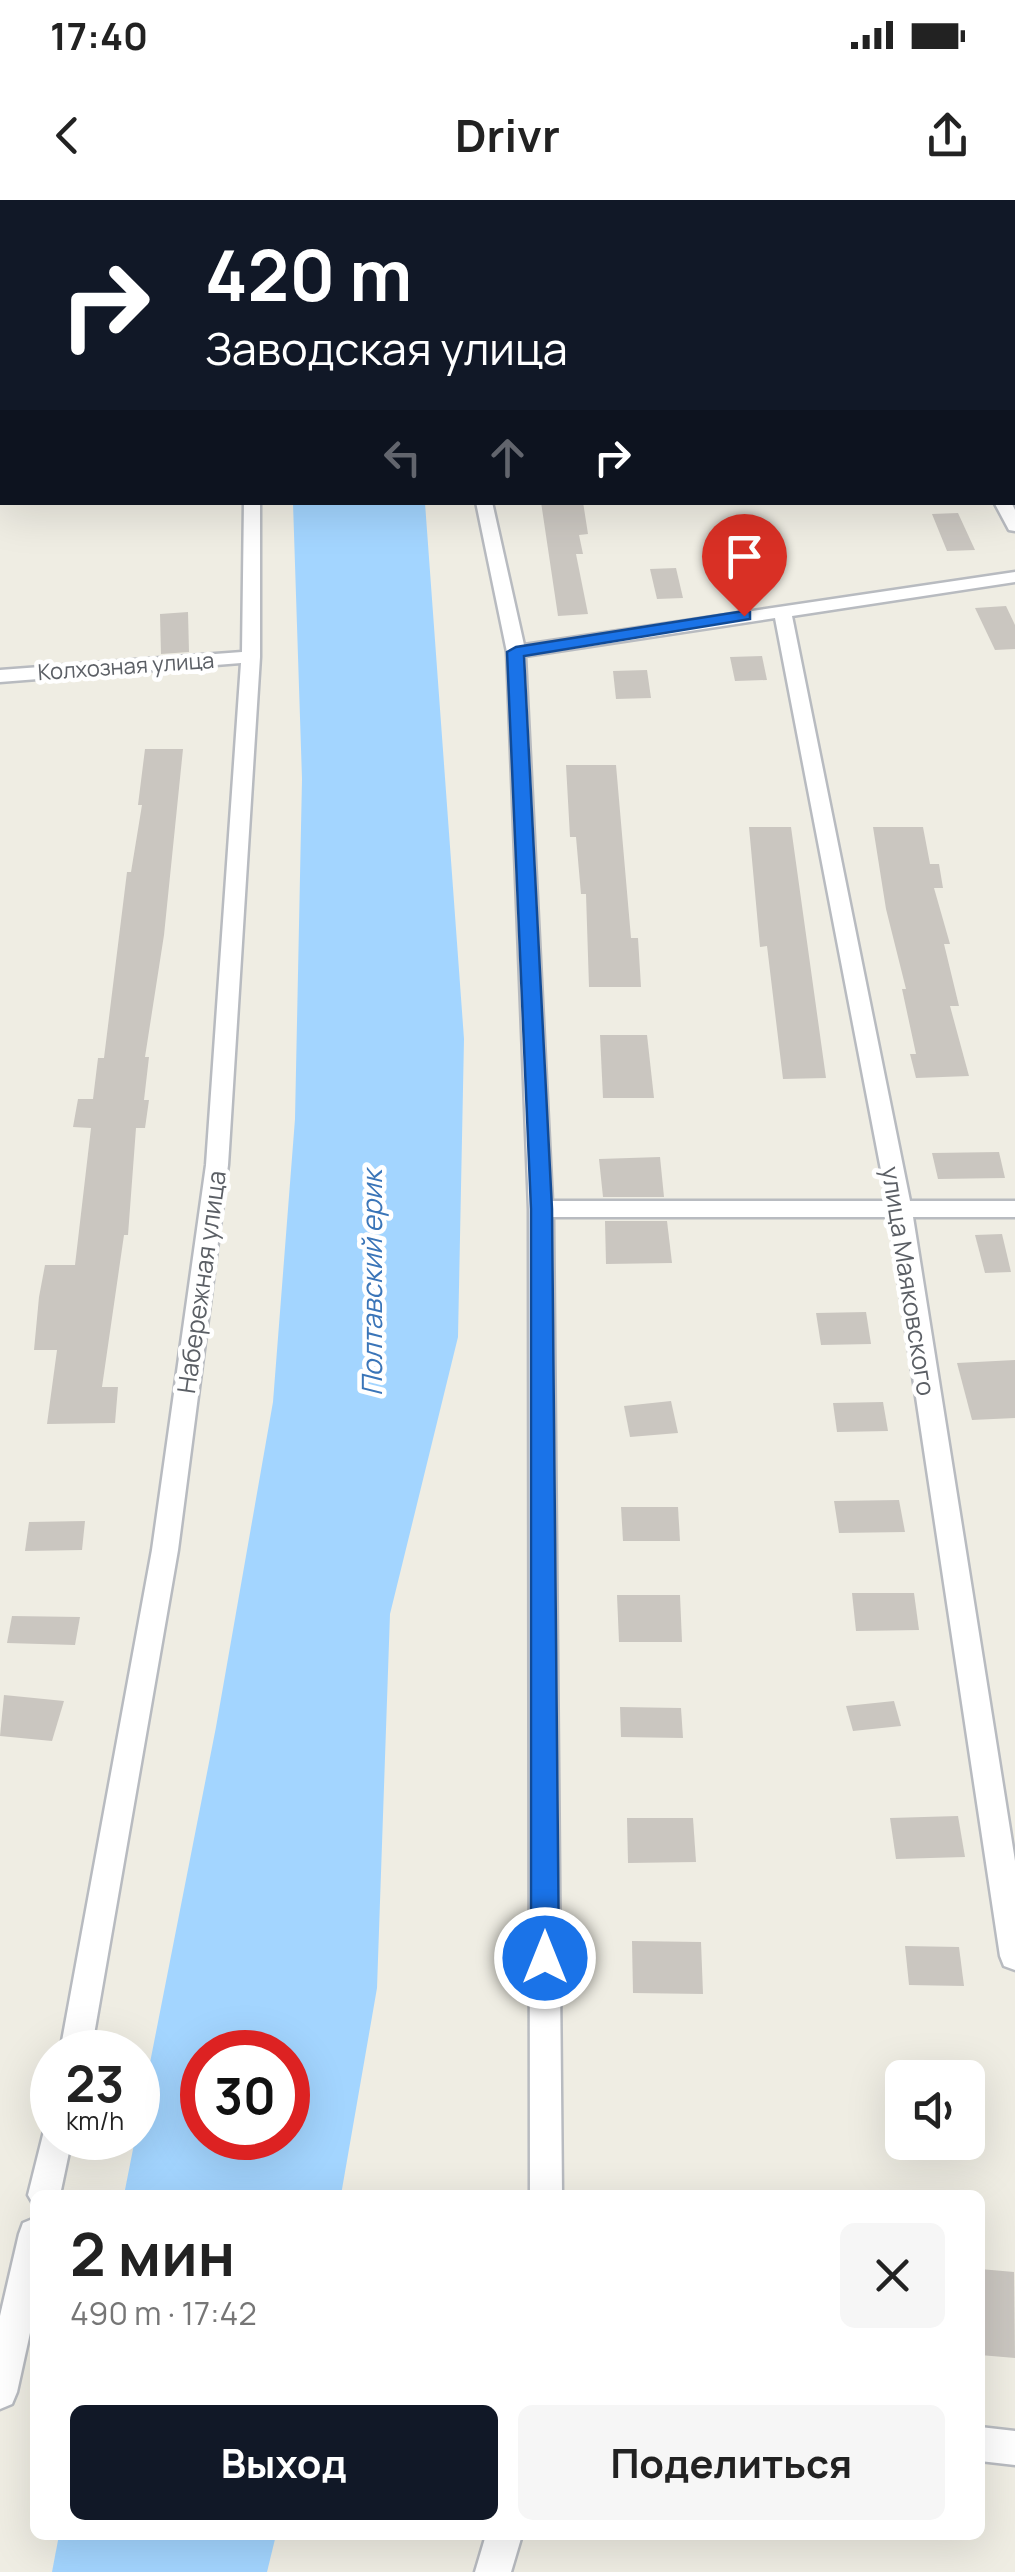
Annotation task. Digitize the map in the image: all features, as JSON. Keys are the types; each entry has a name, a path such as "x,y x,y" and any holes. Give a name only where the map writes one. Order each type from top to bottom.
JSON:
{"street":[{"name":"Набережная улица","path":"79,2030 166,1550 217,1165 251,656 252,505"},
{"path":"485,505 516,652 542,1209 546,2190"},
{"path":"516,652 1015,576"},
{"name":"улица Маяковского","path":"782,610 900,1210 1015,1956"},
{"name":"Колхозная улица","path":"0,676 251,656"},
{"path":"542,1209 1015,1209"},
{"path":"45,2190 51,2160"},
{"path":"0,2392 30,2257"},
{"path":"985,2445 1015,2448"},
{"path":"492,2572 502,2540"}],"water":[{"name":"Полтавский ерик","path":"293,505 425,505 464,1039 458,1337 390,1614 377,1988 342,2190 125,2190 131,2160 160,2160 160,2030 156,2030 216,1727 273,1402 295,1119 302,779"},
{"path":"58,2540 275,2540 267,2572 52,2572"}],"building":[{"path":"541,505 583,505 588,534 579,535 583,554 576,554 588,614 558,616"},
{"path":"958,513 975,550 947,551 932,514"},
{"path":"676,568 683,598 657,599 650,569"},
{"path":"1006,606 1015,625 1015,649 995,650 975,608"},
{"path":"188,612 189,652 161,654 160,614"},
{"path":"762,656 767,680 735,681 730,657"},
{"path":"647,670 651,698 616,699 613,671"},
{"path":"145,749 183,749 164,935 145,1057 149,1057 144,1100 149,1100 145,1128 136,1128 128,1235 124,1235 102,1387 118,1387 115,1423 47,1424 57,1350 34,1350 39,1297 45,1265 75,1265 91,1128 73,1127 78,1099 93,1099 98,1058 104,1058 127,872 131,872 142,805 138,805"},
{"path":"566,765 616,765 631,938 638,938 641,987 589,987 586,894 581,894 576,837 570,837"},
{"path":"749,827 791,827 826,1078 783,1079 767,946 760,947"},
{"path":"873,827 923,827 930,864 939,864 943,888 934,888 950,944 944,944 959,1006 950,1006 969,1076 916,1078 910,1054 916,1054 902,989 906,989 886,909"},
{"path":"600,1035 647,1035 654,1098 603,1098"},
{"path":"999,1152 1005,1178 938,1179 932,1153"},
{"path":"660,1157 664,1197 603,1197 599,1159"},
{"path":"605,1221 667,1221 672,1263 606,1264"},
{"path":"1002,1234 1011,1272 985,1273 975,1235"},
{"path":"866,1312 871,1344 821,1345 816,1313"},
{"path":"1015,1360 1015,1418 972,1420 957,1363"},
{"path":"671,1401 678,1433 630,1437 624,1406"},
{"path":"883,1402 888,1431 837,1432 833,1403"},
{"path":"899,1500 905,1532 839,1533 834,1501"},
{"path":"621,1507 678,1507 680,1541 623,1541"},
{"path":"85,1521 82,1550 25,1551 29,1522"},
{"path":"852,1593 914,1593 919,1630 856,1631"},
{"path":"617,1595 680,1595 682,1642 619,1642"},
{"path":"12,1616 80,1617 75,1645 7,1643"},
{"path":"4,1695 64,1701 52,1741 0,1736"},
{"path":"894,1701 901,1726 853,1731 846,1706"},
{"path":"620,1707 681,1708 683,1738 621,1737"},
{"path":"958,1816 965,1857 896,1859 890,1818"},
{"path":"627,1818 693,1818 696,1862 628,1863"},
{"path":"632,1941 701,1942 703,1994 633,1993"},
{"path":"905,1946 959,1947 964,1986 909,1985"},
{"path":"985,2269 1014,2272 1015,2358 985,2355"}],"route":[{"path":"545,1958 542,1209 516,652 744,616"}]}
